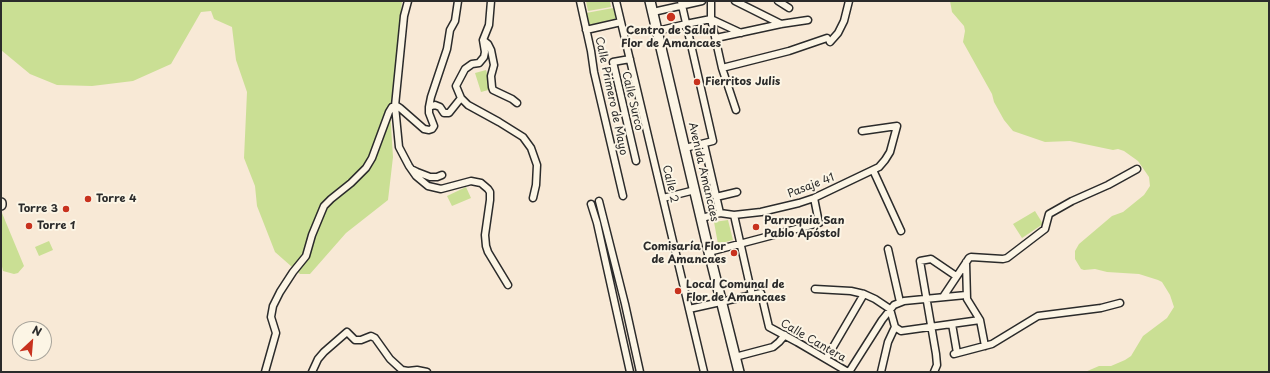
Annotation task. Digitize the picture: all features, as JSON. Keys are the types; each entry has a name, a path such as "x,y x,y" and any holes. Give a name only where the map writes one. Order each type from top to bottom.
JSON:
{"street":[{"path":"408,1 404,16 395,106 399,147 409,166 421,181 435,188 447,188 471,181 481,184 488,189 490,192 490,200 485,235 486,246 488,252 508,285"},
{"path":"395,106 400,108 424,129 430,130 434,126 429,113 429,107 447,49 450,30 455,21 458,1"},
{"path":"491,1 489,25 484,40 485,52 482,60 465,69 456,86 461,98 468,105 523,137 531,148 537,165 536,185 533,198"},
{"name":"Calle Primero de Mayo","path":"580,1 594,72 623,196"},
{"name":"Calle 2","path":"616,1 704,372"},
{"name":"Avenida Amancaes","path":"650,1 739,372"},
{"path":"653,12 682,3 702,1"},
{"path":"711,1 711,19 722,68 736,110"},
{"path":"735,1 781,24"},
{"path":"778,1 789,8"},
{"path":"722,68 829,40 838,33 844,21 849,1"},
{"path":"682,3 713,141 685,148"},
{"path":"657,31 711,19 741,33"},
{"path":"716,38 781,24 808,20"},
{"path":"586,30 621,22"},
{"path":"484,40 491,50 494,64 490,81 493,90 517,103"},
{"name":"Calle Surco","path":"630,59 613,62 636,161"},
{"path":"429,107 435,105 440,107 444,114 447,114 450,113 461,98"},
{"path":"265,372 276,332 271,314 280,292 306,256 312,235 324,206 361,174 369,163 389,112 392,107 395,106"},
{"name":"Pasaje 41","path":"702,218 720,213 734,215 761,212 799,203 814,198 879,167 890,152 897,126 862,131"},
{"path":"704,144 720,213"},
{"path":"409,166 416,172 430,177 437,178 442,175"},
{"path":"943,297 966,260 971,257 1002,258 1011,256 1045,229 1049,214 1072,201 1108,186 1137,169"},
{"path":"873,170 901,231"},
{"path":"663,198 695,190"},
{"path":"716,197 737,192"},
{"path":"709,252 819,223 814,198"},
{"path":"599,201 624,298 640,372"},
{"path":"591,204 597,223 630,372"},
{"path":"689,310 752,295 734,215"},
{"path":"888,249 900,302"},
{"path":"934,372 936,365 920,261 931,259 956,276"},
{"path":"966,260 966,295 969,304 980,320 985,346"},
{"path":"815,289 851,291 864,294 890,309 895,327 888,342 881,372"},
{"name":"Calle Cantera","path":"752,295 762,293 769,327 848,372"},
{"path":"826,359 864,294"},
{"path":"848,372 894,305 900,302 966,295"},
{"path":"952,324 956,353 992,344 1038,316 1101,308 1120,303"},
{"path":"895,327 901,331 980,320"},
{"path":"312,372 324,352 347,332 353,339 358,341 371,336 373,337 390,359 402,370 428,372"},
{"path":"735,357 773,347 780,342 785,335"}],"green space":[{"path":"1,1 402,1 394,86 390,110 393,157 388,200 346,233 310,274 300,274 275,252 257,206 255,186 244,158 247,92 236,60 232,27 214,19 211,11 201,12 171,64 133,81 92,86 57,85 30,74 1,50"},
{"path":"586,1 610,1 611,7 588,11"},
{"path":"950,1 1269,1 1269,372 1085,372 1099,366 1111,366 1131,356 1143,336 1167,318 1174,307 1170,295 1162,282 1158,280 1139,274 1107,272 1095,269 1084,270 1081,269 1075,259 1075,251 1079,244 1112,216 1123,212 1144,195 1150,186 1149,177 1138,161 1124,151 1070,141 1045,142 1013,131 1004,120 994,102 992,94 963,42 965,31 964,26 952,12"},
{"path":"613,8 615,19 589,25 586,13"},
{"path":"486,70 492,89 481,92 475,73"},
{"path":"466,187 471,198 452,206 447,196"},
{"path":"1035,211 1043,224 1022,238 1013,224"},
{"path":"1,213 24,266 18,273 14,274 3,271 1,262"},
{"path":"728,220 733,240 718,244 714,222"},
{"path":"49,241 53,250 39,256 35,247"}],"place":[{"name":"Centro de Salud Flor de Amancaes","path":"671,17"},
{"name":"Fierritos Julis","path":"697,82"},
{"name":"Torre 4","path":"88,199"},
{"name":"Torre 3","path":"66,209"},
{"name":"Torre 1","path":"29,226"},
{"name":"Parroquia San Pablo Apóstol","path":"756,227"},
{"name":"Comisaría Flor de Amancaes","path":"734,253"},
{"name":"Local Comunal de Flor de Amancaes","path":"678,291"}]}
